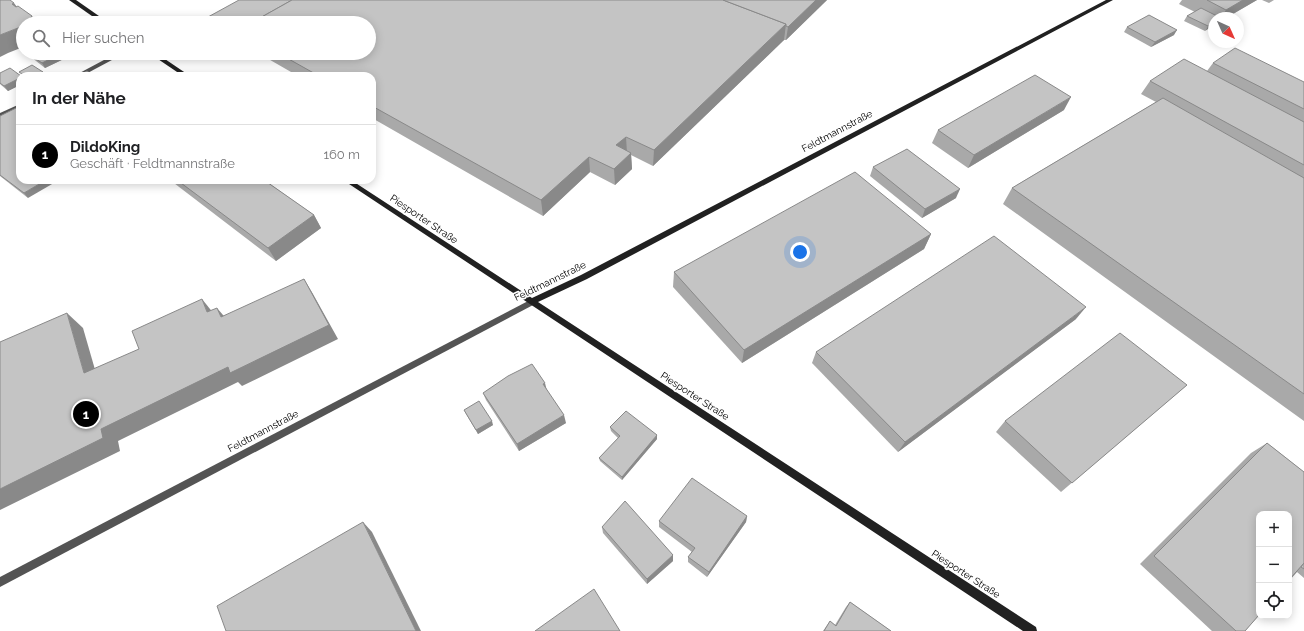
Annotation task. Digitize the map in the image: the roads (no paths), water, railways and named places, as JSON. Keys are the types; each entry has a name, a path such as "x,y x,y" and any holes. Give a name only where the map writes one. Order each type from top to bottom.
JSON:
{"street":[{"path":"72,0 96,16"},
{"name":"Feldtmannstraße","path":"0,582 1110,0"},
{"path":"85,72 108,60"},
{"path":"163,60 181,72"},
{"path":"0,116 16,108"},
{"name":"Piesporter Straße","path":"352,184 1032,631"}],"place":[{"name":"DildoKing","path":"86,414"}]}
